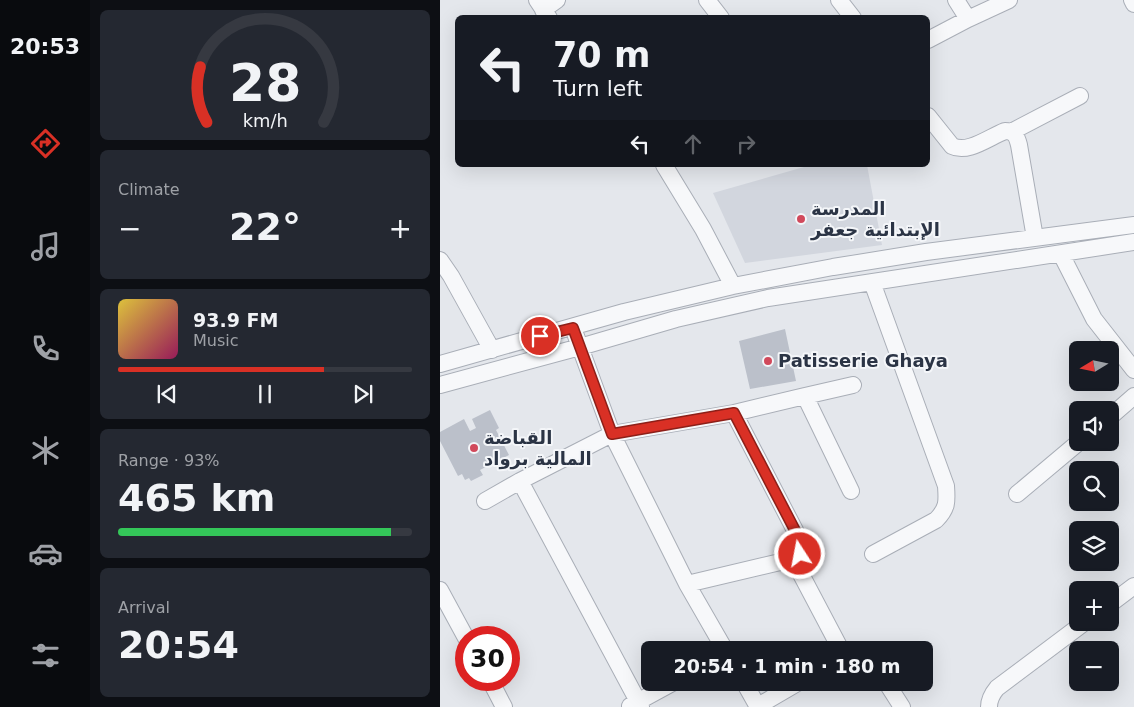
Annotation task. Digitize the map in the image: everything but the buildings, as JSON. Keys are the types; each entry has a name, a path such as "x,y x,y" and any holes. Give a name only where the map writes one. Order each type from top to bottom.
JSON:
{"street":[{"path":"543,9 558,0"},
{"path":"707,0 719,15"},
{"path":"839,0 851,15"},
{"path":"956,0 968,19"},
{"path":"930,39 1009,0"},
{"path":"1132,0 1134,4"},
{"path":"930,118 952,146 967,148 1002,132 1011,132 1080,96"},
{"path":"1011,132 1016,136 1019,145 1035,238"},
{"path":"665,167 703,229 733,286"},
{"path":"440,364 573,328 624,312 733,286 833,266 926,252 1134,226"},
{"path":"442,384 676,319 750,302 828,288 1134,242"},
{"path":"1061,254 1094,319 1134,370"},
{"path":"440,260 451,276 492,350"},
{"path":"872,282 946,486 947,501 944,512 936,520 873,554"},
{"path":"573,328 612,434 687,584 720,641"},
{"path":"485,501 612,434 734,413 853,385"},
{"path":"805,396 851,491"},
{"path":"1119,409 1134,396"},
{"path":"687,584 793,558 800,554 802,550 800,540 734,413"},
{"path":"1017,494 1069,450"},
{"path":"520,481 636,705 659,691"},
{"path":"793,558 836,641"},
{"path":"1119,597 1134,586"},
{"path":"440,590 460,626"},
{"path":"989,707 989,702 996,688 1073,631"},
{"path":"496,691 504,707"},
{"path":"749,691 758,706 784,691"},
{"path":"892,691 902,707"}],"shaded area":[{"name":"المدرسة الإبتدائية جعفر","path":"804,167 867,167 882,245 745,263 713,193"}],"place":[{"name":"المدرسة الإبتدائية جعفر","path":"801,219"},
{"name":"Patisserie Ghaya","path":"768,361"},
{"name":"القباضة المالية برواد","path":"474,448"}],"route":[{"path":"540,336 573,328 612,434 734,413 800,540 802,550 800,554"}]}
